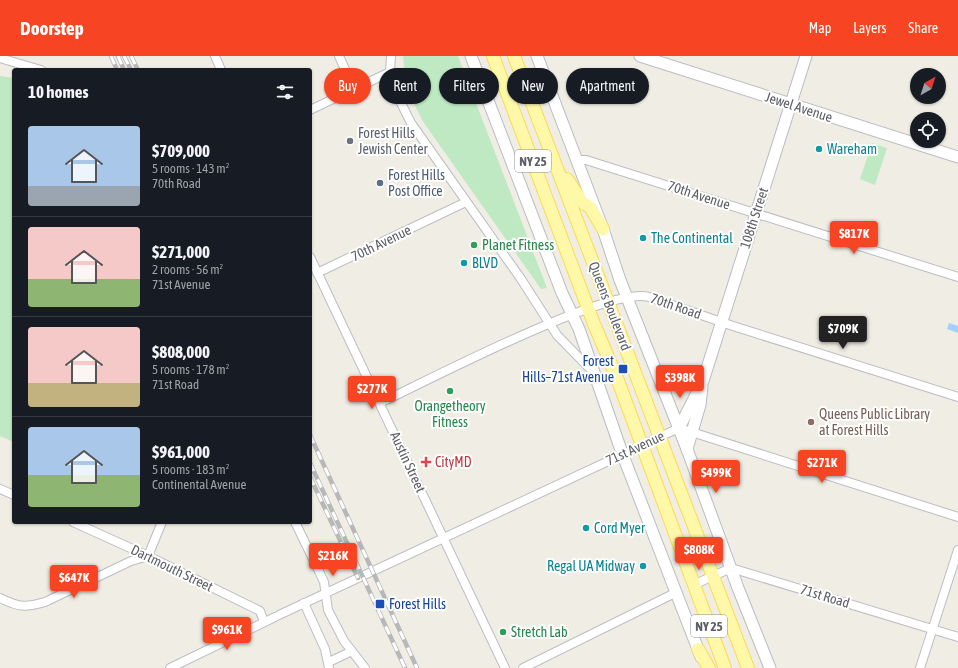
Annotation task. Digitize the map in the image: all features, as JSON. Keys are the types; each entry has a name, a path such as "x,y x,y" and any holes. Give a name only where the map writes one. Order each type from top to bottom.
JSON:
{"main road":[{"name":"Queens Boulevard","path":"493,56 725,668"},
{"name":"Queens Boulevard","path":"514,56 554,157 748,668"},
{"path":"554,157 583,203 590,207 603,229"},
{"path":"698,649 709,668"}],"street":[{"path":"215,56 220,68"},
{"path":"339,56 344,68"},
{"path":"390,68 391,56"},
{"path":"471,56 562,293 579,329 592,371 622,453 677,592 705,668"},
{"name":"Queens Boulevard","path":"537,56 603,229 626,297 679,428 770,668"},
{"name":"Jewel Avenue","path":"640,56 958,157"},
{"name":"108th Street","path":"679,428 703,380 806,56"},
{"path":"2,58 34,68"},
{"path":"312,109 324,103"},
{"path":"402,104 405,113 549,323 570,350 592,371"},
{"name":"70th Avenue","path":"576,160 586,160 958,277"},
{"name":"70th Avenue","path":"317,273 466,202"},
{"name":"Austin Street","path":"312,262 505,668"},
{"name":"70th Road","path":"380,403 549,323 608,301 644,295 721,322 958,397"},
{"name":"108th Street","path":"687,449 700,405 703,380"},
{"name":"71st Avenue","path":"170,668 622,453 679,428 958,517"},
{"path":"0,489 12,494"},
{"name":"Dartmouth Street","path":"77,524 148,556 260,611 264,622"},
{"path":"0,598 20,607 45,602 132,561 148,556 161,524"},
{"path":"296,524 324,582 328,610 344,642 365,668"},
{"path":"920,668 958,550"},
{"path":"693,585 731,568"},
{"name":"71st Road","path":"731,568 958,637"},
{"path":"524,668 677,592"},
{"path":"304,603 325,649 329,665 352,651"}],"green space":[{"path":"403,56 458,56 463,68 439,68 439,104 476,104 547,288 541,289 424,123 415,104 431,104 431,68 404,68"},
{"path":"0,76 12,78 12,441 0,436"},
{"path":"872,143 887,148 875,185 860,179"}],"water":[{"path":"949,323 958,326 958,333 947,329"}],"railway":[{"path":"111,56 116,68"},
{"path":"118,56 123,68"},
{"path":"124,56 130,68"},
{"path":"131,56 137,68"},
{"path":"312,439 417,668"},
{"path":"312,467 405,668"},
{"path":"312,481 358,578"}],"place":[{"name":"Forest Hills Jewish Center","path":"350,141"},
{"name":"Wareham","path":"819,149"},
{"name":"Forest Hills Post Office","path":"380,183"},
{"name":"The Continental","path":"643,238"},
{"name":"Planet Fitness","path":"474,245"},
{"name":"BLVD","path":"464,263"},
{"name":"Forest Hills–71st Avenue","path":"623,369"},
{"name":"Orangetheory Fitness","path":"450,391"},
{"name":"Queens Public Library at Forest Hills","path":"811,422"},
{"name":"CityMD","path":"426,462"},
{"name":"Cord Myer","path":"586,528"},
{"name":"Regal UA Midway","path":"643,566"},
{"name":"Forest Hills","path":"380,604"},
{"name":"Stretch Lab","path":"503,632"}]}
